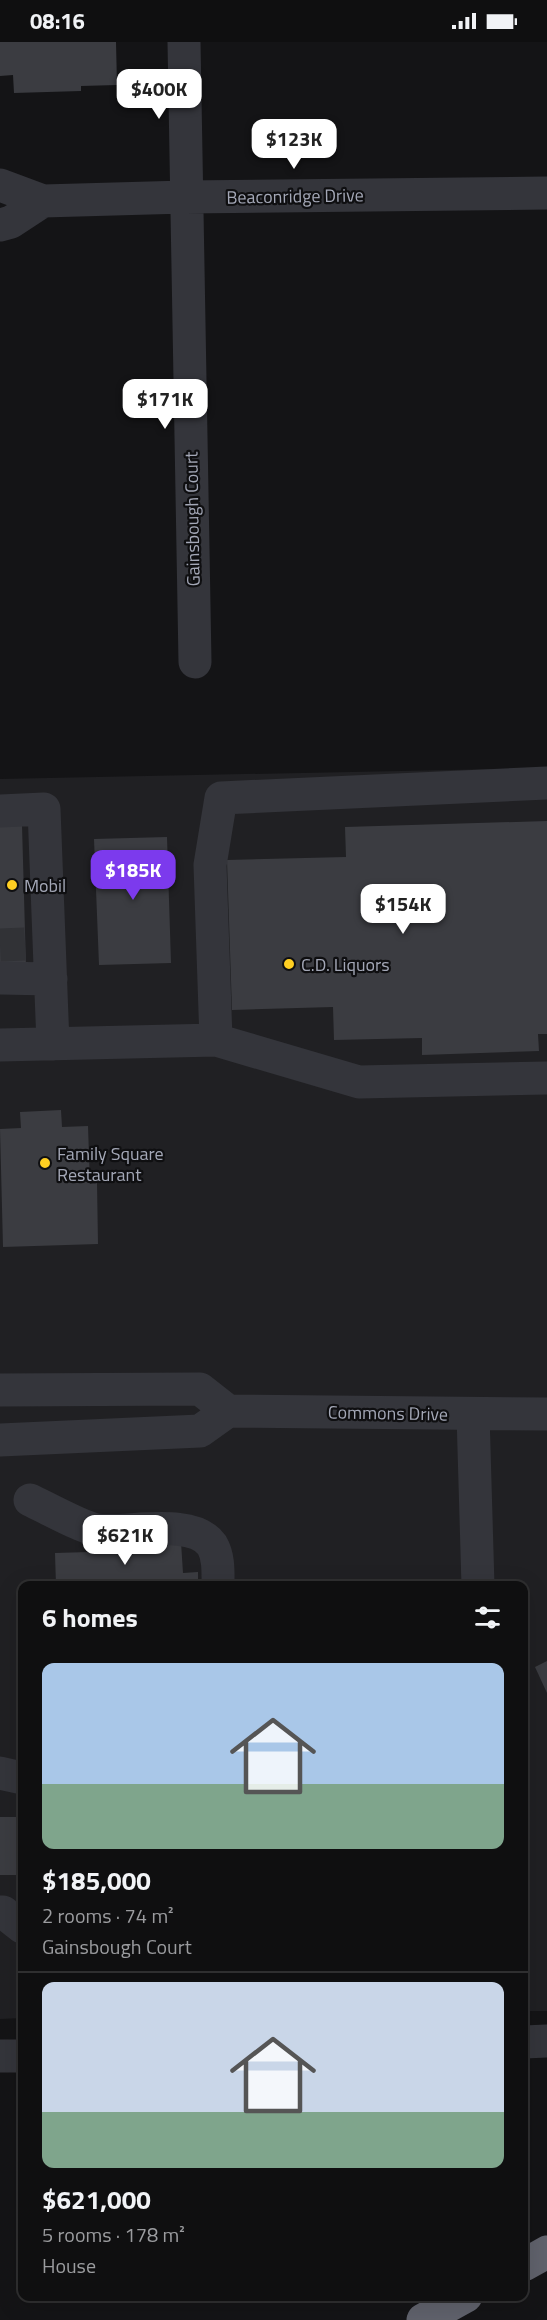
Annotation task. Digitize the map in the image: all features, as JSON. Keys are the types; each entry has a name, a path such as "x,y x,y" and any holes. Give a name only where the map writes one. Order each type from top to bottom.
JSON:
{"highway":[{"path":"528,2263 547,2252"},
{"path":"423,2320 457,2301"}],"street":[{"name":"Gainsbough Court","path":"184,42 195,662"},
{"name":"Beaconridge Drive","path":"0,185 43,201 547,193"},
{"path":"0,225 11,222 43,201"},
{"path":"216,1040 210,865 221,798 547,783"},
{"path":"0,811 44,809 37,943 51,979 53,1044"},
{"path":"0,978 51,979"},
{"path":"0,1045 216,1040 359,1082 547,1078"},
{"path":"0,1389 200,1389 228,1411 200,1431 0,1440"},
{"name":"Commons Drive","path":"228,1411 547,1414"},
{"path":"473,1413 478,1581"},
{"path":"30,1500 96,1530 182,1529 200,1535 211,1544 217,1558 218,1581"},
{"path":"0,1773 18,1777"},
{"path":"0,1912 18,1924"},
{"path":"528,2042 547,2041"},
{"path":"0,2056 18,2056"}],"shaded area":[{"path":"547,768 547,2011 528,2011 528,1581 18,1581 18,2018 0,2019 0,779"}],"building":[{"path":"0,42 116,42 117,85 81,86 81,91 14,93 13,75 0,76"},
{"path":"547,821 547,1034 538,1034 539,1051 422,1055 422,1038 334,1040 333,1007 232,1010 227,860 346,857 345,827"},
{"name":"Mobil","path":"22,825 26,967 0,968 0,826"},
{"path":"167,837 171,963 99,965 94,839"},
{"name":"Family Square Restaurant","path":"61,1110 62,1127 88,1126 90,1184 97,1183 98,1244 3,1247 0,1129 21,1128 20,1112"},
{"path":"181,1542 183,1573 198,1572 198,1581 56,1581 55,1553 89,1552 89,1545"},
{"path":"547,1661 547,1693 535,1667"},
{"path":"0,1817 18,1817 18,1875 0,1875"}],"tunnel":[{"path":"0,945 25,944"}],"place":[{"name":"Mobil","path":"12,885"},
{"name":"C.D. Liquors","path":"289,964"},
{"name":"Family Square Restaurant","path":"45,1163"}]}
